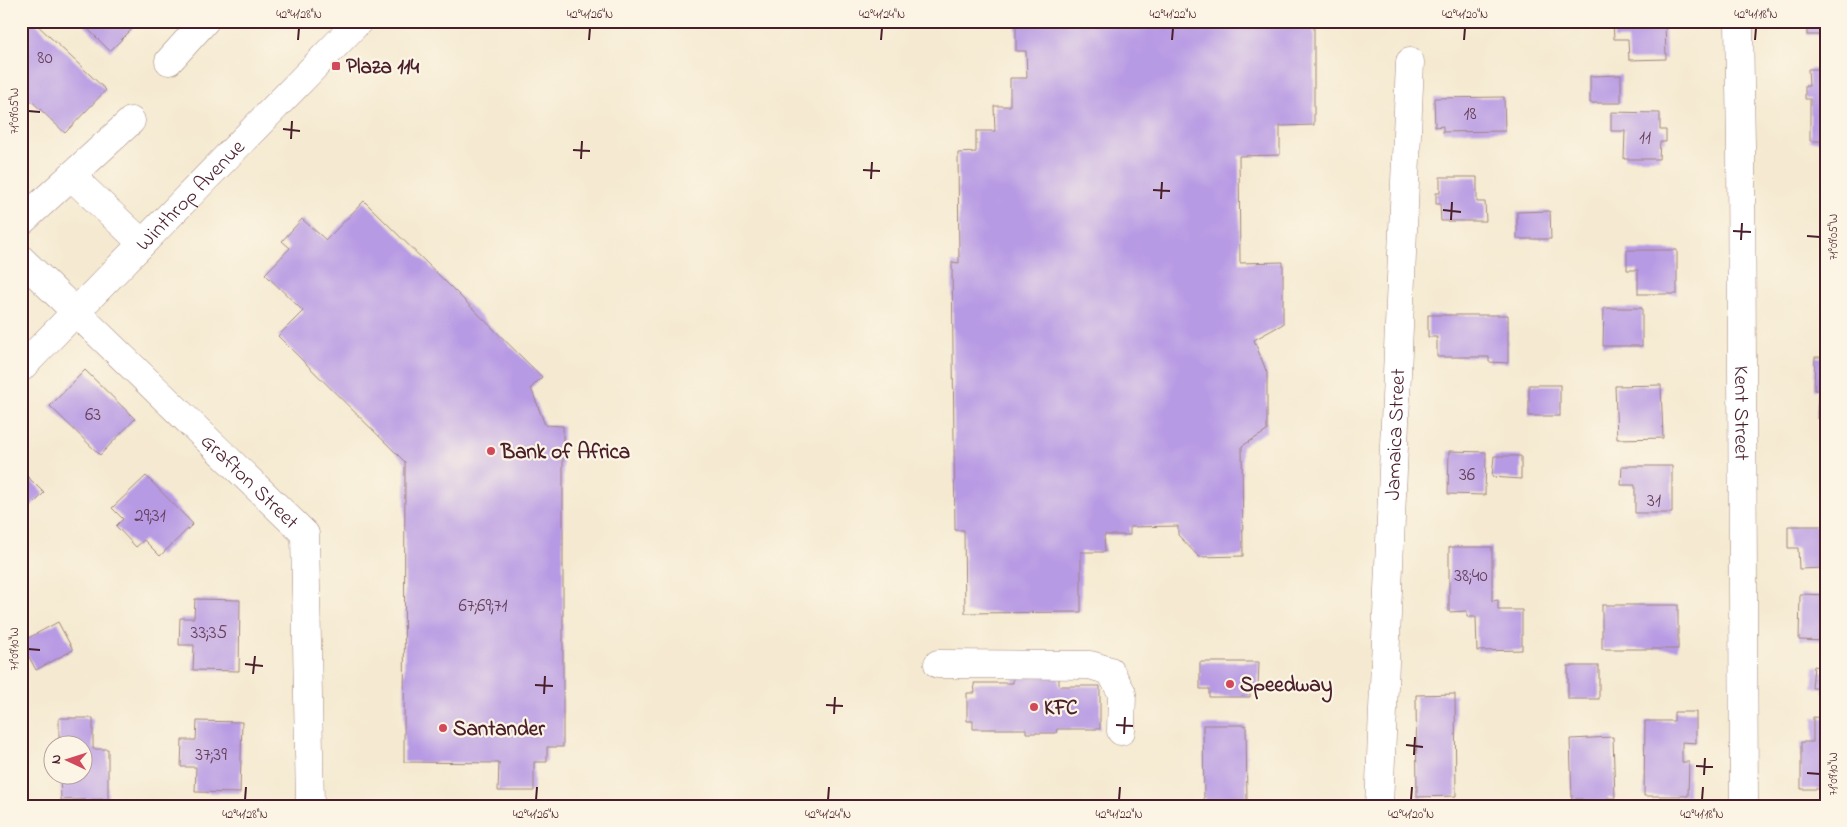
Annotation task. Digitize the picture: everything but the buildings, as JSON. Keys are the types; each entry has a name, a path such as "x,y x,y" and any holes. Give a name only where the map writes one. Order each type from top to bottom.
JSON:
{"street":[{"path":"169,61 206,21"},
{"name":"Winthrop Avenue","path":"21,368 359,21"},
{"name":"Kent Street","path":"1738,21 1741,147 1744,806"},
{"name":"Jamaica Street","path":"1379,806 1410,62"},
{"path":"21,222 130,121"},
{"path":"71,176 142,243"},
{"name":"Grafton Street","path":"21,258 305,534 310,806"},
{"path":"938,664 1090,665 1110,671 1122,693 1121,731"}],"place":[{"name":"Plaza 114","path":"336,66"},
{"name":"Bank of Africa","path":"491,451"},
{"name":"Speedway","path":"1230,684"},
{"name":"KFC","path":"1034,707"},
{"name":"Santander","path":"443,728"}]}
